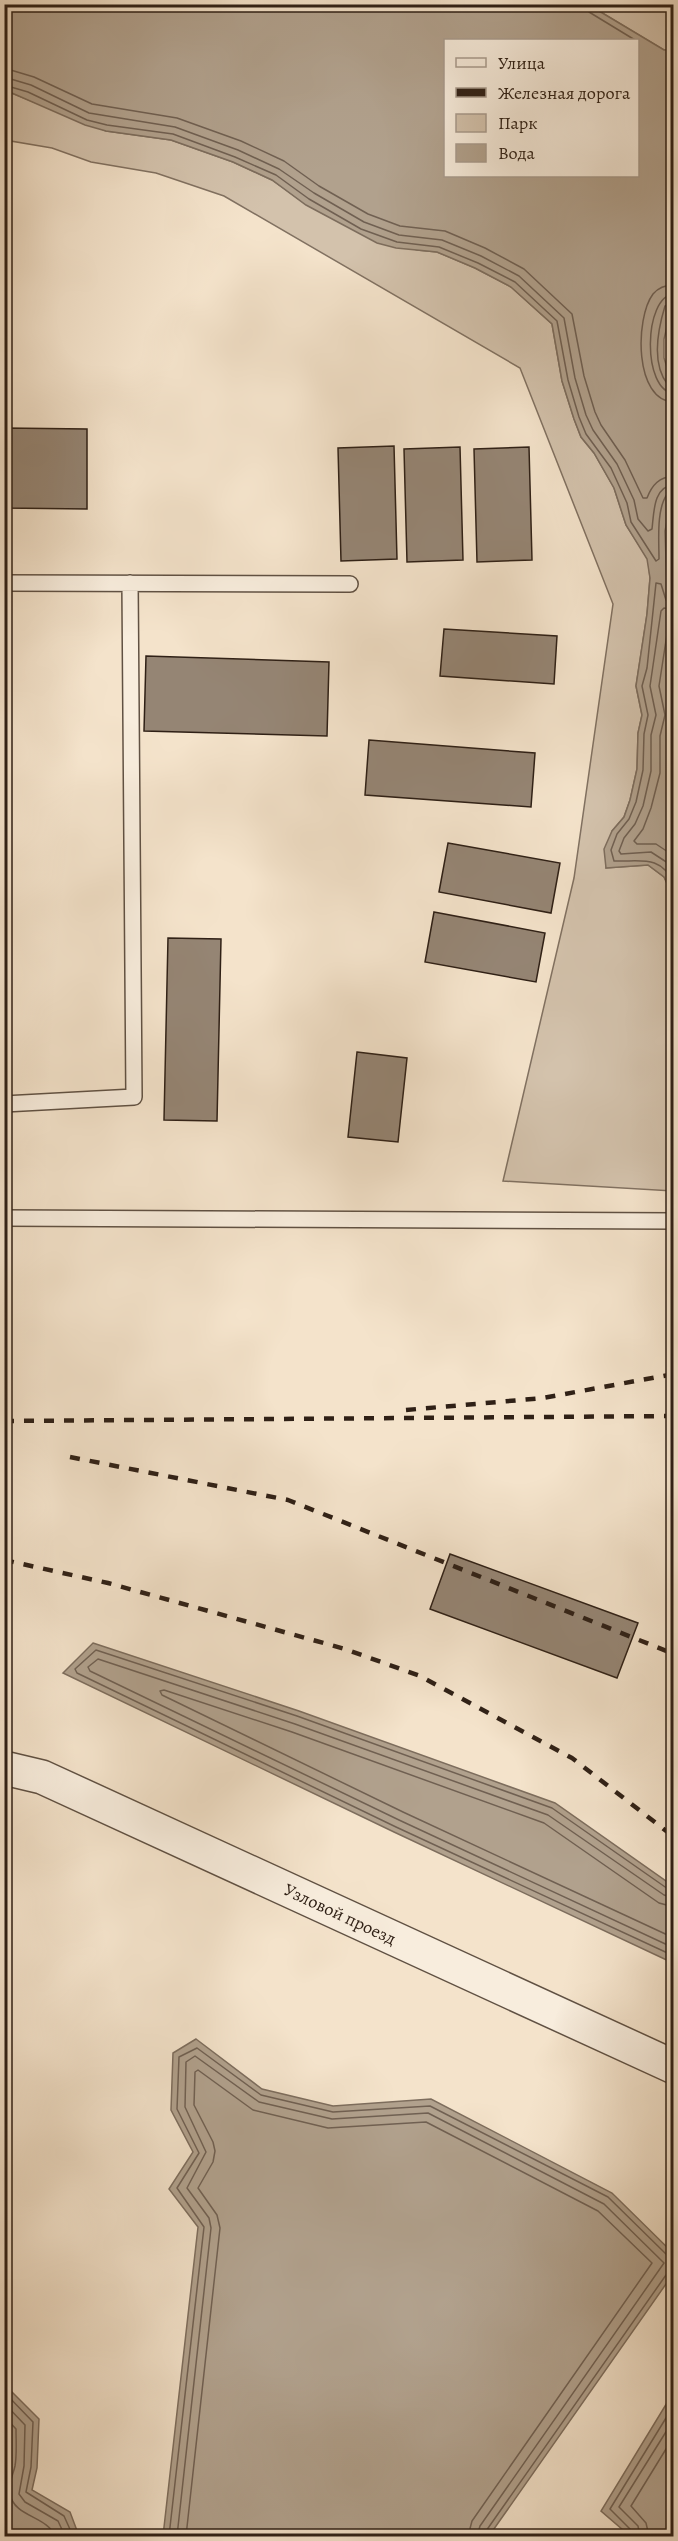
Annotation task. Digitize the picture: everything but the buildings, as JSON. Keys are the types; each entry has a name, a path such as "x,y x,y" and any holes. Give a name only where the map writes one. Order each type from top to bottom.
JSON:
{"street":[{"name":"Узловой проезд","path":"4,1768 42,1777 674,2067"}],"lane":[{"path":"4,583 350,584"},
{"path":"4,1104 134,1097 130,583"},
{"path":"4,1218 674,1221"}],"green space":[{"path":"589,5 673,5 673,50 664,50"},
{"path":"4,90 106,131 171,140 233,162 272,180 324,214 417,250 437,252 475,268 511,287 552,324 562,381 581,437 594,453 614,488 626,525 648,559 650,578 647,614 636,686 642,715 638,733 637,769 624,817 612,831 606,868 648,865 664,877 672,894 670,913 674,963 668,989 674,989 673,1191 503,1181 574,878 613,604 520,368 224,196 156,173 91,162 52,148 5,140"}],"water":[{"path":"4,5 589,5 664,50 673,50 674,298 664,339 664,358 674,390 674,485 665,531 667,587 674,604 673,935 670,913 672,894 664,877 648,865 606,868 604,849 612,831 624,817 637,769 638,733 642,715 636,686 650,578 647,559 626,525 614,488 594,453 581,437 574,419 562,381 552,324 511,287 475,268 437,252 396,248 377,243 306,205 272,180 233,162 171,140 106,131 85,125 5,90"},
{"path":"93,1643 299,1711 555,1803 673,1886 673,1963 63,1673"},
{"path":"196,2039 262,2089 333,2106 431,2099 612,2193 673,2253 673,2274 489,2536 163,2536 198,2227 169,2189 193,2152 171,2110 173,2053"},
{"path":"4,2384 39,2419 37,2468 32,2490 70,2512 79,2536 5,2536"},
{"path":"673,2393 673,2536 630,2536 601,2511"}],"railway":[{"path":"406,1410 543,1398 674,1374"},
{"path":"4,1421 674,1416"},
{"path":"70,1457 288,1500 674,1654"},
{"path":"4,1560 108,1583 345,1649 420,1676 572,1758 674,1837"}]}
